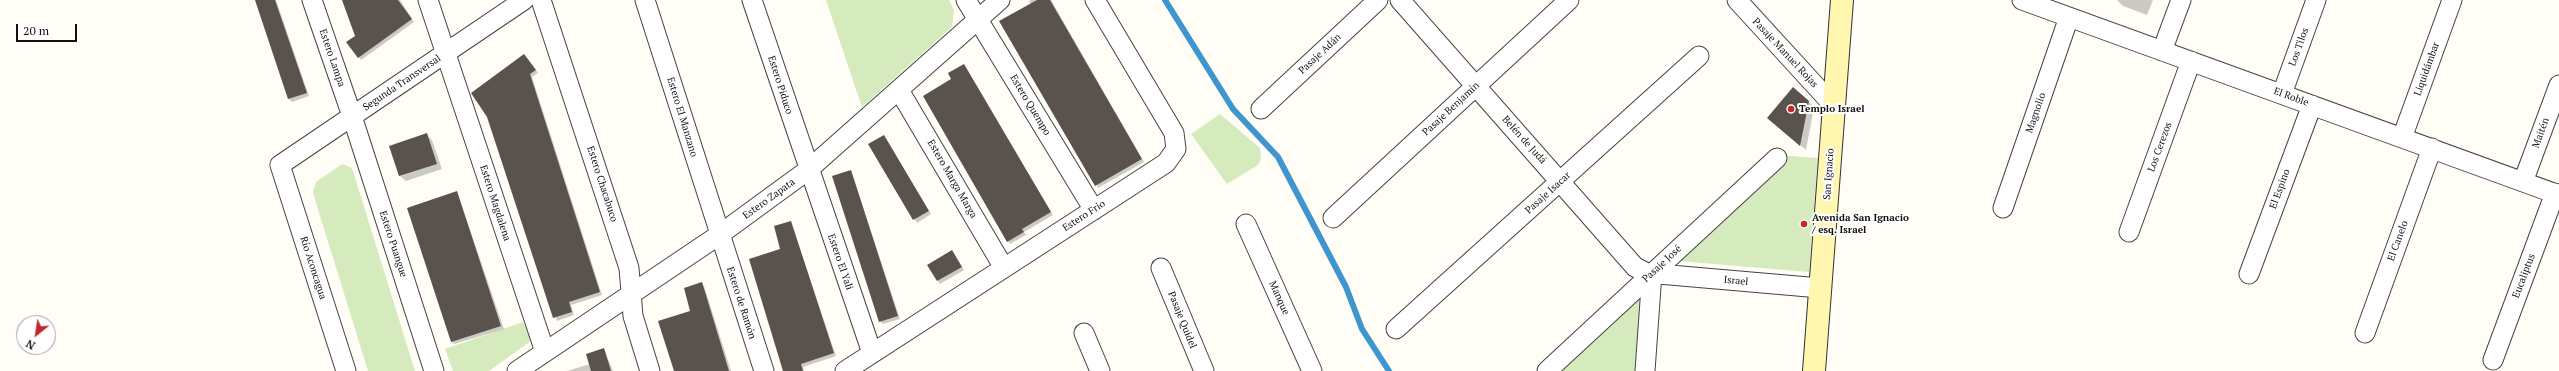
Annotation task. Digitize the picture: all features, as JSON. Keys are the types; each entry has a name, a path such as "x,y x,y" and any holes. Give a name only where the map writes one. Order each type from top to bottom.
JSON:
{"main road":[{"name":"San Ignacio","path":"1814,371 1842,0"}],"street":[{"name":"Estero Lampa","path":"312,0 352,116"},
{"name":"Estero Magdalena","path":"428,0 446,53 531,364"},
{"name":"Segunda Transversal","path":"280,165 524,0"},
{"name":"Estero Chacabuco","path":"541,0 629,268 630,294 634,316 650,371"},
{"name":"Estero El Manzano","path":"645,0 719,235"},
{"name":"Estero Piduco","path":"752,0 808,170"},
{"name":"Estero Quempo","path":"966,0 1094,210"},
{"name":"Estero Zapata","path":"531,364 630,294 719,235 808,170 1000,0"},
{"name":"Estero Frio","path":"845,371 1166,163 1176,149 1174,133 1095,0"},
{"name":"Pasaje Adán","path":"1261,109 1378,0"},
{"name":"Belén de Judá","path":"1400,0 1561,181 1629,262 1641,271 1652,273"},
{"name":"Pasaje Benjamín","path":"1333,218 1569,0"},
{"name":"Pasaje Manuel Rojas","path":"1737,0 1834,106"},
{"name":"El Roble","path":"2022,0 2042,3 2069,17 2557,194"},
{"path":"2162,51 2181,0"},
{"name":"Los Tilos","path":"2282,94 2316,0"},
{"name":"Liquidámbar","path":"2402,138 2452,0"},
{"name":"Magnolio","path":"2003,208 2069,17"},
{"name":"Pasaje Isacar","path":"1396,329 1699,56"},
{"name":"Los Cerezos","path":"2129,232 2192,61"},
{"name":"Maitén","path":"2523,182 2559,85"},
{"name":"Estero Marga Marga","path":"899,90 1004,268"},
{"name":"El Espino","path":"2249,274 2312,105"},
{"name":"Estero Puangue","path":"352,116 434,371"},
{"name":"El Canelo","path":"2365,333 2432,148"},
{"name":"Pasaje José","path":"1547,371 1777,158"},
{"name":"Río Aconcagua","path":"280,165 346,371"},
{"name":"Estero El Yali","path":"808,170 872,353"},
{"name":"Eucaliptus","path":"2493,360 2557,194"},
{"name":"Manque","path":"1246,224 1312,371"},
{"name":"Estero de Ramón","path":"719,235 764,371"},
{"name":"Pasaje Quidel","path":"1161,268 1204,371"},
{"path":"1645,371 1652,273"},
{"name":"Israel","path":"1652,273 1820,288"},
{"path":"1084,333 1100,371"}],"green space":[{"path":"826,0 949,0 954,10 952,27 862,107"},
{"path":"1220,114 1260,148 1261,159 1258,165 1227,184 1191,134"},
{"path":"1777,155 1818,158 1809,272 1679,261"},
{"path":"342,164 352,168 415,371 368,371 313,193 316,182"},
{"path":"1649,290 1642,371 1556,371"},
{"path":"523,322 532,340 489,371 453,371 445,349"}],"building":[{"path":"255,0 275,0 307,93 288,99"},
{"path":"342,0 398,0 412,19 358,58 346,42 355,36"},
{"path":"1037,0 1050,0 1142,159 1095,186 999,21"},
{"path":"524,54 536,70 530,74 600,292 569,302 572,312 553,318 487,117 471,93"},
{"path":"964,64 1051,212 1022,229 1024,232 1007,242 923,96 951,79 948,73"},
{"name":"Templo Israel","path":"1793,87 1809,101 1800,146 1767,118"},
{"path":"427,133 437,164 399,176 389,146"},
{"path":"884,135 929,211 913,220 868,144"},
{"path":"851,170 898,316 879,322 832,176"},
{"path":"457,191 501,326 451,342 407,208"},
{"path":"791,221 834,353 801,364 803,371 783,371 749,259 780,249 774,226"},
{"path":"952,250 962,267 937,281 927,265"},
{"path":"702,282 729,371 674,371 658,321 690,311 684,288"},
{"path":"604,348 611,371 591,371 586,354"}],"waterway":[{"path":"1165,0 1233,109 1278,157 1346,287 1362,329 1389,371"}],"place":[{"name":"Templo Israel","path":"1791,109"},
{"name":"Avenida San Ignacio / esq. Israel","path":"1804,224"}]}
